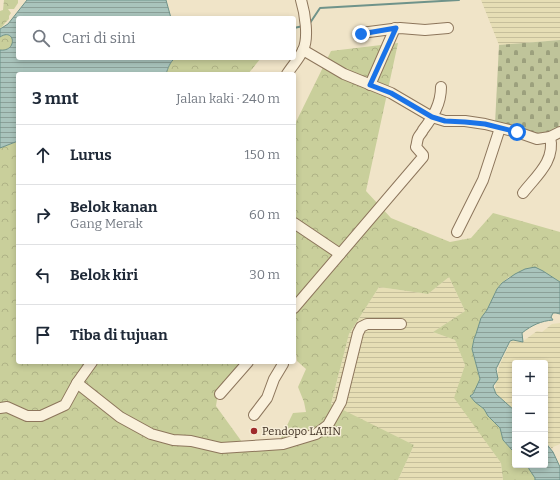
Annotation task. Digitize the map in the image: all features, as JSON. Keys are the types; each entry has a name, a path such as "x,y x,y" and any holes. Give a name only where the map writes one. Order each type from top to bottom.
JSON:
{"street":[{"path":"288,72 304,50 306,42 305,16 301,0"},
{"path":"370,85 396,28"},
{"path":"361,34 396,28 425,30 448,28"},
{"path":"304,50 344,74 391,93 432,117 445,121 465,122 500,128 537,139 556,136"},
{"path":"296,306 423,157 416,147 418,137 440,103 441,86"},
{"path":"457,232 483,180 500,128"},
{"path":"523,193 543,169 549,157 551,142 556,136"},
{"path":"296,224 340,254"},
{"path":"77,383 120,417 151,434 173,440 191,441 221,448 283,444 316,434 328,425 341,402 358,333 361,327 367,324 401,324"},
{"path":"0,408 7,407 27,416 41,416 65,405 77,383 91,364"},
{"path":"220,394 246,364"},
{"path":"254,415 267,398 274,378 283,364"}],"shaded area":[{"path":"481,0 560,0 560,40 499,45"},
{"path":"449,277 465,311 433,332 455,340 465,365 455,398 501,463 503,480 398,480 414,445 331,405 349,334 379,287 428,294"},
{"path":"560,323 560,444 552,449 548,444 548,360 512,360 512,409 494,394 499,366 512,339 522,342 537,331 542,332 552,324"}],"green space":[{"path":"4,0 18,0 18,3 14,9 8,9 11,13 9,19 0,28 0,11 3,10"},
{"path":"7,32 12,35 15,47 0,61 0,35"},
{"path":"560,40 559,129 538,137 495,124 499,45"},
{"path":"398,43 366,191 391,218 450,242 471,238 493,213 560,232 560,282 543,271 509,277 497,289 487,310 481,318 472,349 480,380 473,394 471,395 500,428 503,440 512,450 512,468 529,468 536,478 535,480 503,480 501,463 454,398 465,365 455,340 433,332 465,311 449,277 428,294 379,287 349,334 331,404 414,445 398,480 0,480 0,148 16,142 16,364 250,364 218,393 216,406 242,442 279,442 293,413 306,412 298,387 306,369 297,361 296,353 296,122 331,51"},
{"path":"173,60 259,60 250,72 167,72 170,63"}],"water":[{"path":"27,0 166,0 170,16 16,16 16,60 173,60 170,63 167,72 16,72 16,142 0,148 0,50 6,50 10,47 12,40 9,35 0,37 0,29 8,24"},
{"path":"535,267 560,282 560,314 553,313 551,317 553,320 541,322 522,333 523,342 513,340 510,341 496,369 498,379 493,386 496,394 512,408 512,450 503,440 500,428 488,416 484,409 470,396 473,394 480,379 472,349 481,318 487,310 497,289 502,283 525,269"},
{"path":"548,446 553,452 560,467 560,480 535,480 529,469 548,468"}],"waterway":[{"path":"310,23 320,8 459,0"},
{"path":"296,28 303,26"}],"place":[{"name":"Pendopo LATIN","path":"254,431"}],"route":[{"path":"361,34 396,28 370,85 391,93 432,117 445,121 485,124 517,132"}]}
